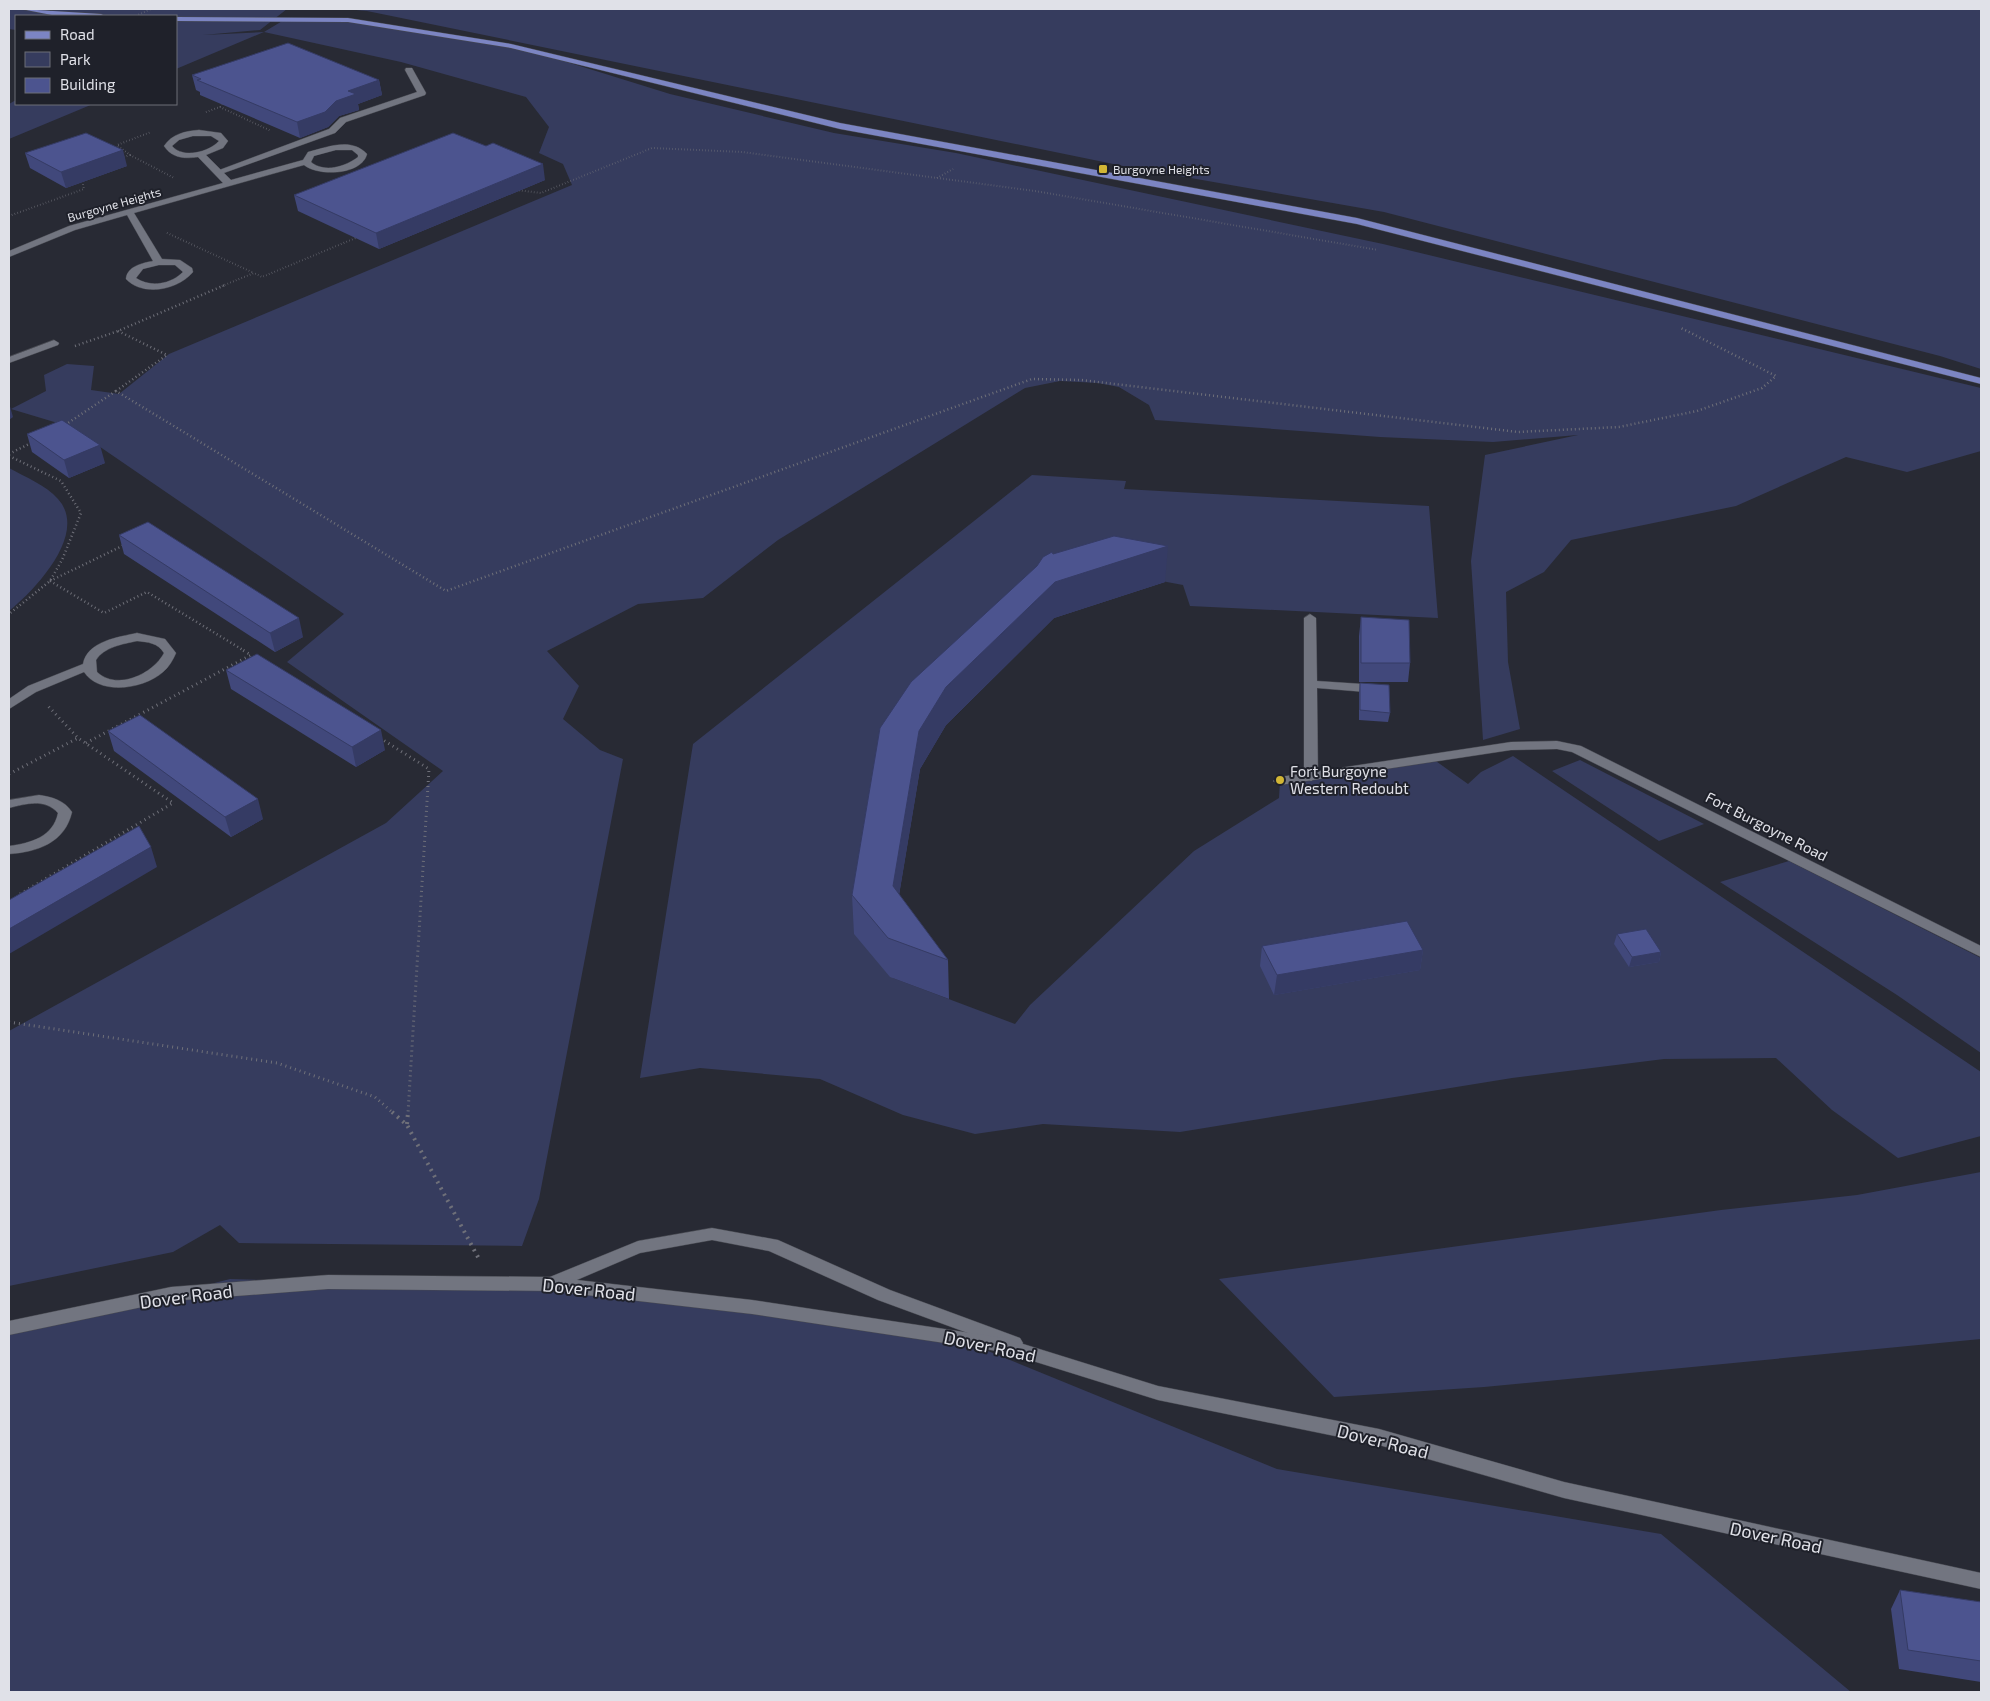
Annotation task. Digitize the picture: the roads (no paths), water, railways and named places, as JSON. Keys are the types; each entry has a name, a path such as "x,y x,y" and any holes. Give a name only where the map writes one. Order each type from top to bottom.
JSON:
{"main road":[{"path":"25,9 79,15"},
{"path":"178,19 348,20 511,46 840,126 1357,221 1981,381"}],"street":[{"path":"218,172 332,131 343,120 422,94 409,70"},
{"path":"200,154 218,149 224,141 223,138 211,133 192,134 175,139 168,146 173,153 200,154 229,184"},
{"path":"326,148 354,148 363,154 362,158 352,166 333,170 315,168 306,162 311,154 326,148"},
{"name":"Burgoyne Heights","path":"9,254 72,228 306,162"},
{"path":"129,212 159,262"},
{"path":"159,262 177,262 187,268 188,272 178,281 160,286 141,285 131,280 134,271 159,262"},
{"path":"9,360 54,343"},
{"path":"1310,618 1311,777"},
{"path":"9,705 32,689 88,666 91,658 98,650 116,642 137,637 161,641 168,646 170,654 168,661 161,669 150,676 122,683 97,679 91,673 88,666"},
{"path":"1310,684 1386,689"},
{"name":"Fort Burgoyne Road","path":"1280,781 1534,744 1557,745 1576,749 1981,952"},
{"path":"9,804 24,800 45,800 60,805 65,812 64,821 59,830 49,838 37,844 9,850"},
{"path":"551,1284 638,1247 712,1234 772,1245 884,1295 1087,1371"},
{"name":"Dover Road","path":"9,1328 171,1294 328,1282 551,1284 752,1307 1004,1345 1158,1393 1379,1437 1564,1490 1981,1582"}],"place":[{"name":"Burgoyne Heights","path":"1103,169"},
{"name":"Fort Burgoyne Western Redoubt","path":"1280,780"}]}
